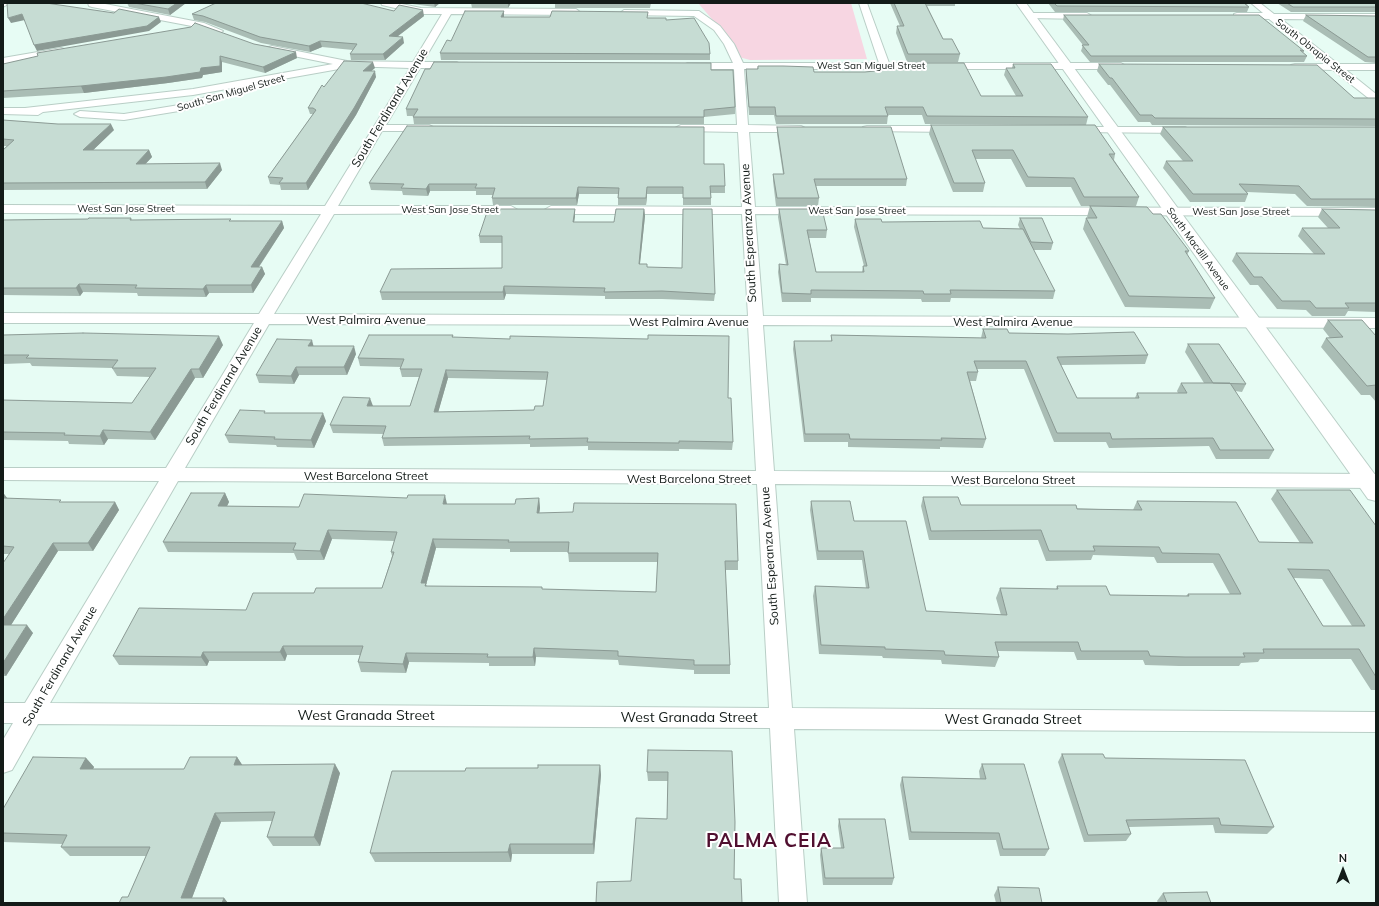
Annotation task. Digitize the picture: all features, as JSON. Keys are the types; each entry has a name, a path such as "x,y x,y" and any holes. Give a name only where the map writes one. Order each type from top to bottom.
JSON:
{"street":[{"path":"385,3 421,11 588,12"},
{"path":"527,12 531,3"},
{"path":"863,3 885,66"},
{"name":"South Obrapia Street","path":"1254,3 1376,99"},
{"path":"91,4 204,26 224,34"},
{"path":"1026,9 1097,16"},
{"name":"South Macdill Avenue","path":"1026,9 1171,212 1373,485"},
{"name":"South Ferdinand Avenue","path":"3,762 264,319 448,12"},
{"path":"612,13 696,13 717,28 729,44 739,66"},
{"path":"1224,16 1376,16"},
{"path":"173,31 204,26"},
{"path":"259,46 347,64 470,66"},
{"path":"3,61 72,49"},
{"name":"South San Miguel Street","path":"27,111 193,92 291,76 347,64"},
{"name":"West San Miguel Street","path":"676,66 1131,66"},
{"name":"South Esperanza Avenue","path":"739,66 754,322 793,903"},
{"path":"1288,67 1376,67"},
{"name":"South San Miguel Street","path":"3,111 124,116 181,108 291,76"},
{"path":"379,128 442,128"},
{"path":"672,128 814,129"},
{"path":"853,129 963,129"},
{"path":"1065,130 1197,130"},
{"name":"West San Jose Street","path":"3,209 1376,212"},
{"name":"West Palmira Avenue","path":"3,318 754,322 1376,323"},
{"name":"West Barcelona Street","path":"3,474 1373,485"},
{"name":"West Granada Street","path":"3,713 1376,722"}],"shaded area":[{"path":"698,3 851,3 867,59 750,60 735,56 730,40"}],"building":[{"path":"7,3 46,3 114,13 119,9 159,17 147,26 34,45 22,14 8,18"},
{"path":"134,3 177,3 168,9"},
{"path":"216,3 361,3 394,11 399,5 423,10 389,36 403,37 383,54 350,54 357,44 320,41 309,46 260,37 203,16 192,14"},
{"path":"894,3 925,3 943,39 952,39 960,54 908,54 897,26 904,26"},
{"path":"1054,3 1246,3 1245,4 1249,7 1057,6"},
{"path":"1287,3 1376,3 1376,7 1293,7"},
{"path":"465,11 504,11 501,17 550,17 552,11 648,12 647,18 666,18 666,20 694,18 709,43 710,54 440,53 447,40 451,41"},
{"path":"1064,15 1259,15 1304,51 1300,50 1307,56 1091,56 1082,45 1089,45"},
{"path":"1306,15 1376,16 1376,57 1368,57"},
{"path":"195,23 254,44 296,52 263,67 220,56 220,66 201,68 200,72 81,86 3,91 3,64 38,56 37,53 191,27"},
{"path":"344,61 373,62 363,71 375,71 354,108 306,183 279,183 283,178 268,177 316,110 313,108 308,108 322,85 324,87"},
{"path":"434,62 711,63 711,70 733,70 735,107 704,110 704,117 413,117 418,109 406,109 425,69 430,69"},
{"path":"911,63 964,63 981,96 1023,96 1006,68 1015,68 1013,64 1051,64 1088,117 927,116 923,107 885,107 888,116 776,116 775,107 749,107 746,69 758,69 758,66 783,66 813,67 814,72 865,72 875,71 874,68 909,68 913,67"},
{"path":"1099,64 1317,65 1354,98 1376,98 1376,119 1155,118 1152,115 1140,115 1112,78 1110,78"},
{"path":"3,120 58,124 111,124 83,150 149,150 136,164 220,163 205,182 3,183 3,150 14,140 3,139"},
{"path":"931,125 1095,125 1115,154 1109,154 1139,197 1084,197 1074,178 1028,177 1013,150 972,150 985,183 954,183"},
{"path":"407,126 704,127 704,164 724,164 725,186 710,186 711,198 683,198 683,187 647,187 646,198 618,198 619,188 578,187 576,198 492,198 495,188 475,188 477,184 429,184 426,189 401,188 404,184 369,183"},
{"path":"777,127 891,127 907,179 814,179 819,198 777,198 773,174 784,174"},
{"path":"1163,127 1376,127 1376,199 1311,199 1299,186 1239,184 1248,194 1193,194 1166,161 1193,161"},
{"path":"1090,206 1147,207 1153,214 1161,214 1189,251 1185,251 1215,298 1129,296 1086,218 1097,218"},
{"path":"488,209 575,209 573,222 614,222 616,209 644,209 639,264 647,264 647,267 682,268 683,209 712,209 715,294 662,291 604,292 605,288 504,286 503,292 380,292 391,269 502,268 502,236 479,236"},
{"path":"779,209 822,209 827,230 807,230 816,272 864,272 863,266 867,266 855,219 881,219 882,222 980,221 983,228 1023,229 1055,291 950,290 951,294 924,294 923,291 811,290 811,294 782,293 779,264 788,265"},
{"path":"1322,209 1376,210 1376,303 1345,303 1349,308 1316,308 1310,301 1282,301 1262,277 1254,277 1236,253 1325,254 1302,228 1340,228"},
{"path":"131,218 130,220 231,219 229,221 282,221 251,267 262,267 251,285 206,285 203,289 135,288 137,285 79,284 76,288 3,288 3,220"},
{"path":"1020,218 1042,218 1053,243 1031,242"},
{"path":"1328,320 1362,320 1376,336 1376,385 1367,386 1326,338 1343,337"},
{"path":"983,329 1007,329 1009,333 1068,334 1134,332 1148,355 1057,357 1077,398 1139,398 1137,393 1187,393 1181,383 1230,383 1274,450 1220,450 1213,438 1112,439 1110,433 1057,433 1026,361 974,361 978,372 967,372 986,439 850,439 849,434 805,434 794,341 832,341 831,335 986,338"},
{"path":"83,333 219,336 199,369 191,369 150,432 103,430 100,436 64,435 65,433 3,432 3,400 132,403 156,368 112,368 118,360 26,358 29,355 3,355 3,335"},
{"path":"369,335 453,335 452,337 510,339 510,336 648,339 648,335 729,336 728,398 731,398 733,442 587,442 588,438 529,439 530,436 382,438 386,426 330,425 343,397 370,398 367,406 410,406 422,369 400,369 404,359 358,358","holes":["446,370 548,372 543,406 535,406 534,410 434,412"]},
{"path":"277,339 312,340 308,346 354,346 344,367 296,367 291,376 256,375"},
{"path":"1188,344 1219,344 1246,384 1213,383"},
{"path":"240,410 265,411 264,413 323,413 311,440 225,435"},
{"path":"1277,490 1350,490 1376,526 1376,677 1359,649 1263,649 1264,653 1243,653 1245,657 1185,657 1150,656 1148,651 1081,651 1078,642 995,642 999,657 945,655 944,651 885,649 885,647 821,645 815,586 869,588 863,551 818,551 811,501 850,501 854,521 906,521 926,611 1007,615 1000,588 1058,589 1057,586 1106,586 1110,595 1189,596 1188,594 1241,594 1219,554 1162,553 1159,547 1093,546 1095,551 1049,551 1041,530 931,531 923,497 958,497 961,505 1076,505 1077,509 1142,510 1137,501 1236,502 1259,542 1313,543","holes":["1288,569 1329,570 1365,626 1323,626"]},
{"path":"191,493 225,493 218,506 299,507 304,494 407,498 408,495 445,495 443,504 515,504 516,499 539,498 537,513 573,512 574,503 736,504 738,561 725,561 730,665 694,665 694,660 618,656 618,651 534,648 533,657 487,657 488,654 406,653 403,664 358,662 363,646 283,646 280,652 203,652 201,657 113,656 139,608 246,610 253,593 314,593 316,588 382,588 394,552 391,552 397,532 328,530 320,551 293,550 296,543 163,542","holes":["433,539 509,540 508,542 569,542 568,553 658,553 656,592 542,589 542,587 425,586 426,583 421,583"]},
{"path":"3,498 61,500 59,502 115,502 88,543 53,543 3,619 3,563 14,547 3,546"},
{"path":"3,625 27,625 3,663"},
{"path":"648,750 732,751 735,822 734,879 741,879 742,903 596,903 597,882 631,881 636,818 667,819 668,772 647,772"},
{"path":"1062,754 1103,754 1105,758 1245,760 1274,827 1221,825 1219,818 1126,820 1131,834 1088,835"},
{"path":"33,757 86,758 80,769 184,769 190,757 237,757 234,765 335,764 314,837 267,837 275,812 215,813 181,898 224,898 222,903 119,903 122,897 128,897 150,847 61,847 67,835 3,833 3,809"},
{"path":"982,764 1024,764 1049,849 1003,849 999,833 911,832 902,777 986,779"},
{"path":"538,765 600,765 593,844 510,844 508,852 370,853 392,771 465,771 466,768 538,768"},
{"path":"839,819 885,819 894,878 825,878 821,848 844,848"},
{"path":"998,887 1039,888 1042,903 1001,903"},
{"path":"1207,892 1211,903 1167,903 1163,893"}],"district":[{"name":"PALMA CEIA","path":"769,841"}]}
